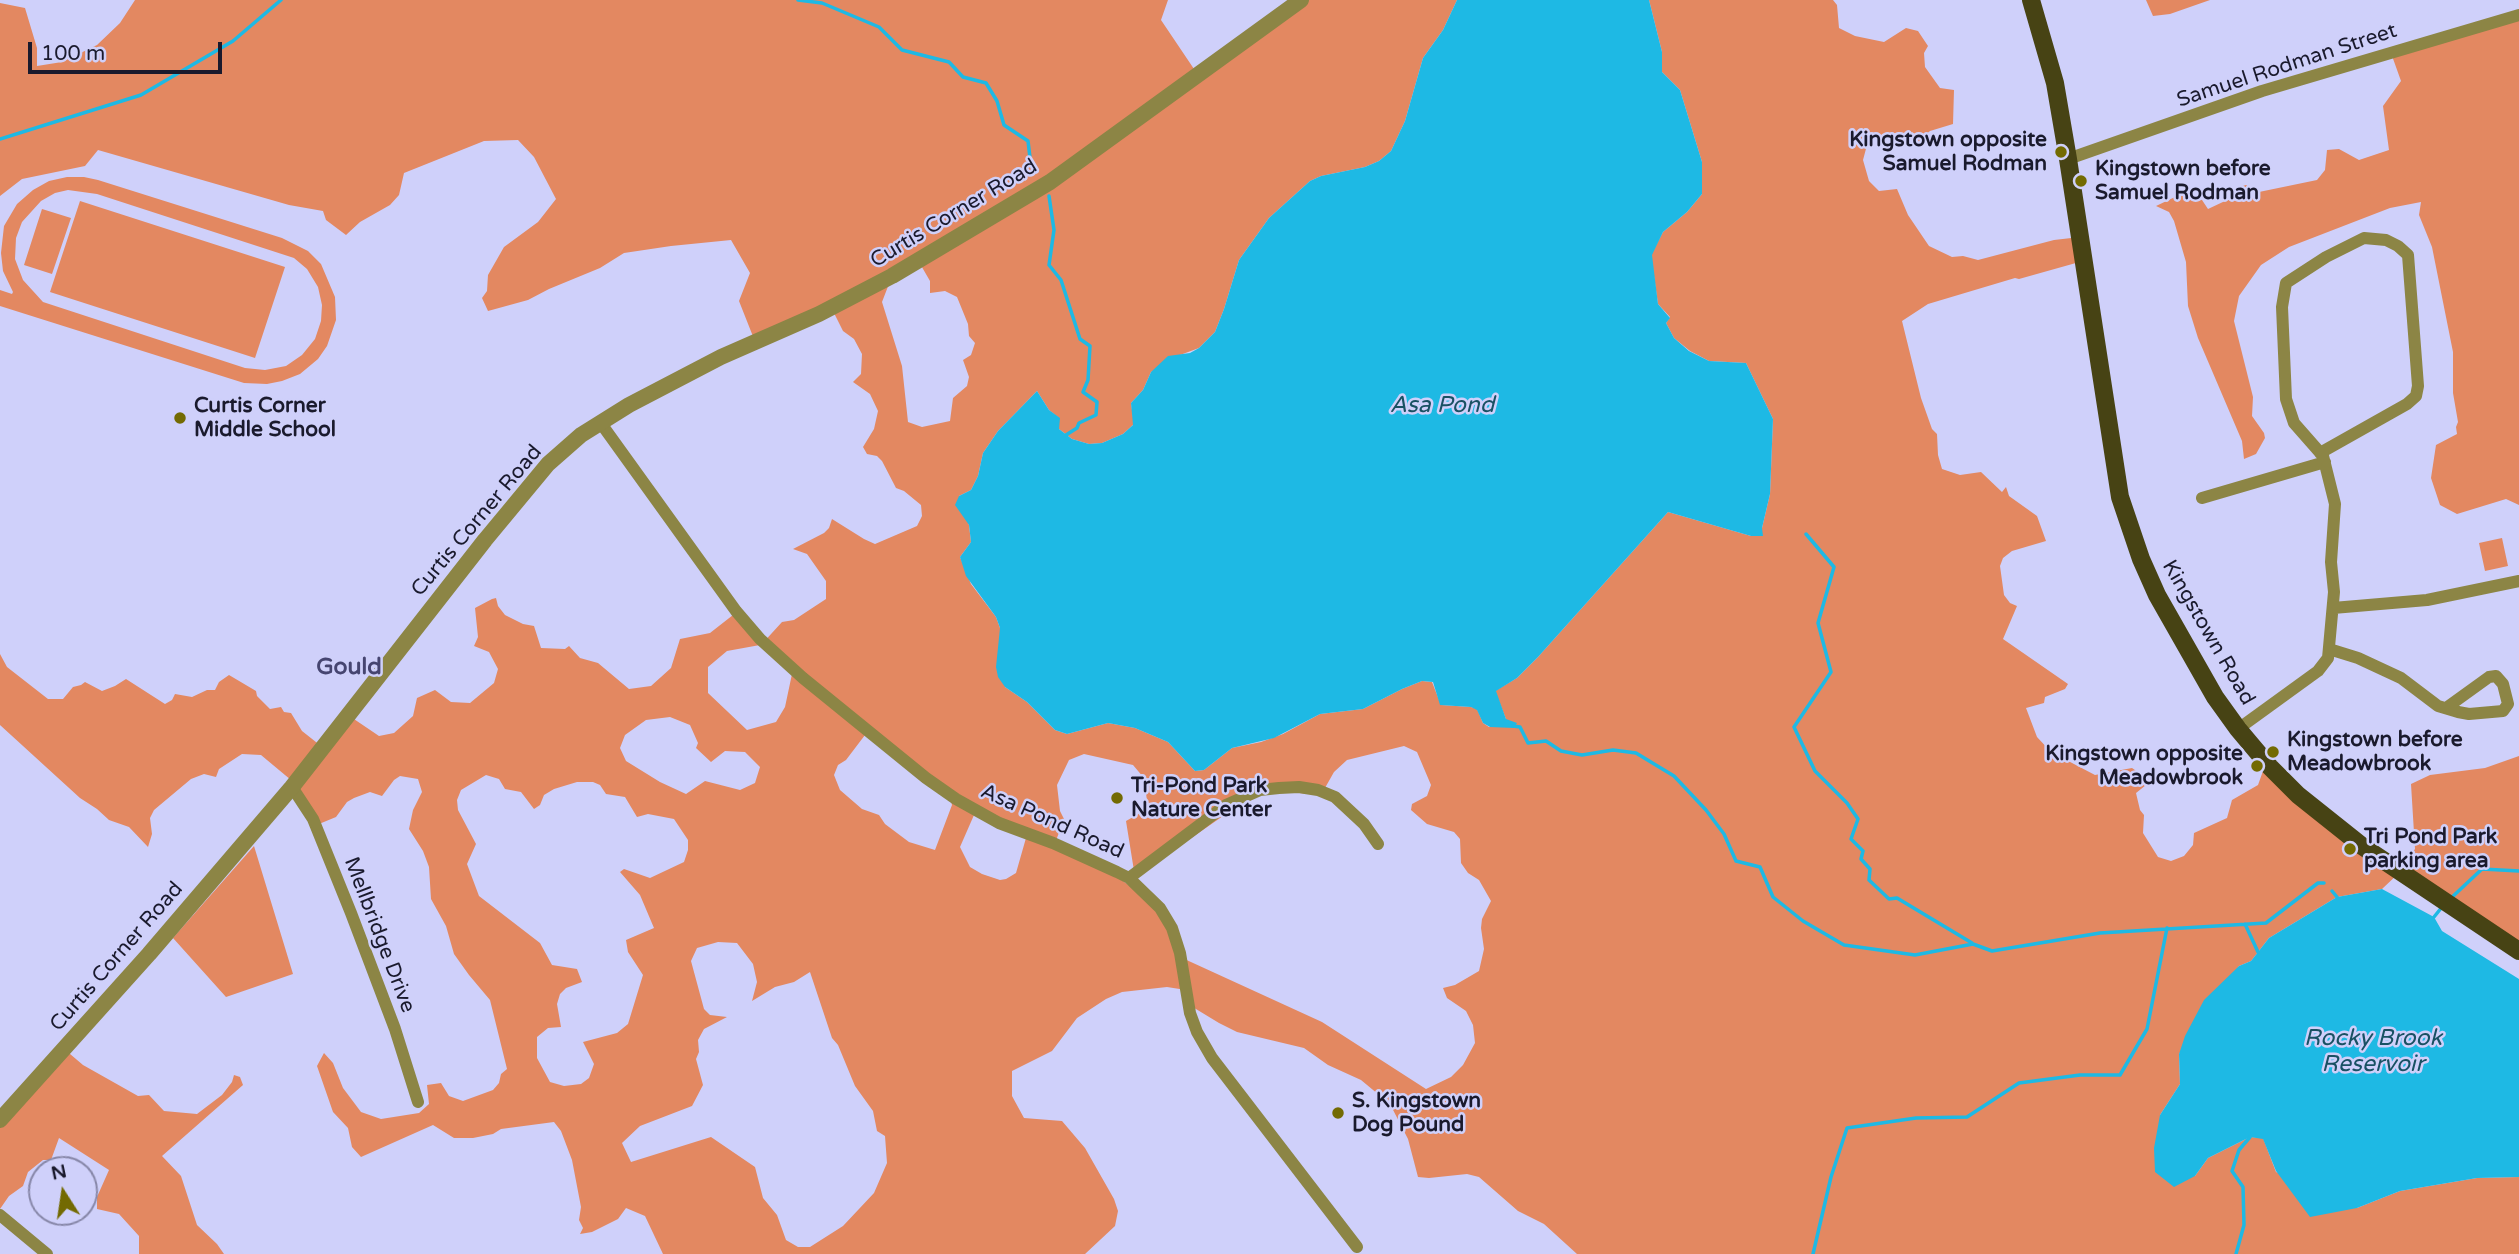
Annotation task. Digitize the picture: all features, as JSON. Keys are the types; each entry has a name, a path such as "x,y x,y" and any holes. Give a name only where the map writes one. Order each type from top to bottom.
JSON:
{"main road":[{"name":"Kingstown Road","path":"2031,0 2055,82 2123,507 2157,595 2215,697 2270,767 2330,821 2519,951"}],"street":[{"name":"Curtis Corner Road","path":"0,1120 149,954 292,787 485,540 548,464 600,422 721,357 819,314 892,276 1050,182 1301,0"},
{"name":"Samuel Rodman Street","path":"2068,159 2262,92 2519,15"},
{"path":"2202,498 2322,457 2416,396 2418,386 2408,255 2398,246 2386,240 2364,238 2326,257 2286,283 2282,307 2286,399 2294,423 2322,457 2335,504 2329,659 2318,671 2238,729"},
{"name":"Asa Pond Road","path":"600,422 736,611 760,639 803,678 926,778 956,799 999,823 1053,843 1129,878 1160,908 1172,928 1184,971 1190,1013 1212,1058 1357,1247"},
{"path":"2333,608 2427,600 2519,582"},
{"path":"2329,649 2358,658 2401,678 2438,706 2469,714 2503,711 2508,704 2503,684 2497,676 2489,677 2446,708"},
{"name":"Mellbridge Drive","path":"292,787 313,820 351,913 395,1029 418,1102"},
{"path":"1129,878 1226,805 1260,790 1299,787 1318,790 1335,797 1364,824 1378,844"},
{"path":"0,1215 47,1254"}],"shaded area":[{"path":"135,0 1168,0 1161,20 1194,69 1291,0 1457,0 1443,30 1423,58 1405,121 1391,151 1379,161 1365,167 1321,176 1310,181 1269,218 1239,260 1215,332 1199,348 1180,355 1151,372 1143,390 1131,403 1134,424 1123,434 1102,443 1089,444 1072,439 1059,429 1059,418 1049,410 1037,391 998,431 983,453 978,476 971,490 959,496 969,525 971,542 960,557 971,584 996,617 1000,628 1005,687 1027,702 1055,730 1067,734 1108,723 1135,728 1168,742 1195,771 1204,770 1232,748 1283,734 1320,714 1363,709 1422,681 1432,682 1441,705 1477,709 1483,723 1489,727 1499,726 1506,719 1495,691 1517,678 1538,657 1668,512 1751,536 1762,528 1770,494 1773,419 1746,363 1709,361 1690,351 1674,338 1666,323 1670,317 1658,304 1651,255 1663,232 1687,212 1702,194 1702,162 1680,90 1662,72 1662,52 1649,0 1833,0 1837,5 1839,28 1855,36 1884,42 1906,28 1918,31 1928,46 1924,53 1925,67 1940,88 1954,90 1953,124 1930,131 1923,137 1921,145 1914,136 1899,132 1875,138 1867,145 1863,160 1869,181 1879,191 1897,189 1908,215 1929,246 1952,257 1963,256 1978,260 2054,240 2080,237 2083,261 1928,304 1902,321 1921,398 1932,429 1937,434 1942,469 1960,475 1981,472 2002,492 2006,487 2009,496 2037,516 2046,541 2012,551 2003,558 2000,566 2004,595 2010,603 2017,606 2003,639 2068,684 2065,689 2045,697 2044,703 2026,708 2037,737 2051,752 2095,775 2132,768 2151,781 2136,793 2144,815 2143,833 2158,857 2171,861 2184,856 2193,845 2194,833 2227,818 2232,800 2258,785 2263,771 2399,871 2415,849 2411,784 2430,775 2485,768 2519,756 2519,952 2400,872 2382,889 2337,897 2269,938 2251,961 2239,966 2179,1054 2180,1084 2160,1115 2195,1176 2208,1158 2250,1137 2263,1138 2276,1172 2357,1208 2400,1191 2477,1178 2519,1177 2519,1254 1577,1254 1544,1224 1518,1211 1479,1177 1467,1174 1418,1177 1408,1139 1390,1104 1361,1080 1328,1065 1304,1048 1237,1032 1191,1006 1186,990 1167,987 1122,992 1106,999 1077,1018 1052,1051 1012,1071 1012,1096 1024,1118 1062,1121 1085,1148 1114,1199 1118,1211 1115,1226 1085,1254 663,1254 645,1216 626,1208 618,1219 592,1232 580,1234 583,1228 579,1220 581,1207 572,1160 561,1131 554,1122 501,1129 493,1134 473,1138 454,1138 433,1125 361,1157 352,1147 348,1128 333,1112 317,1066 324,1053 333,1063 343,1088 361,1112 381,1119 419,1113 429,1104 427,1085 441,1083 449,1096 463,1101 493,1090 499,1083 501,1074 507,1069 490,1000 454,954 446,926 431,899 429,867 423,851 409,829 413,810 422,792 418,779 400,776 382,796 370,792 354,798 347,802 336,817 319,824 291,780 261,755 242,754 219,769 216,777 204,774 191,779 154,810 150,818 152,834 148,847 129,827 109,820 80,798 0,725 0,654 7,667 48,699 63,699 73,687 85,682 102,691 126,679 165,704 172,700 175,694 192,697 207,690 215,690 219,682 229,675 256,691 257,696 270,709 281,707 284,712 291,713 302,731 321,746 348,715 379,736 394,733 413,716 417,698 435,690 451,702 470,703 494,683 498,669 489,652 474,646 478,637 475,608 492,599 496,598 505,615 534,626 541,648 565,649 569,646 580,658 598,663 629,689 651,686 671,668 680,639 710,633 733,615 761,645 782,622 794,620 826,599 826,581 807,554 793,549 824,533 832,519 875,544 917,526 922,516 921,505 896,488 882,461 877,456 867,454 863,447 874,429 878,411 870,394 853,382 861,374 862,354 854,339 843,331 831,307 754,339 739,301 750,273 731,240 624,253 600,268 528,300 488,311 482,298 487,291 488,275 504,247 538,222 556,199 534,157 518,140 484,141 404,173 399,195 390,205 360,222 346,235 326,220 323,211 289,205 98,150 85,166 22,179 0,196 0,3 25,8 37,48 37,66 62,62 97,45 120,23","holes":["919,262 930,281 930,293 945,291 957,297 968,324 969,336 975,343 971,355 963,360 969,377 967,386 953,398 950,421 922,427 908,422 902,366 882,302 892,276","760,645 792,674 785,707 776,722 747,730 708,693 708,667 727,651","670,717 690,725 698,743 696,748 711,762 725,751 745,752 760,767 755,783 740,790 705,781 686,794 626,761 620,748 625,735 646,720","865,735 951,801 952,805 935,850 909,842 885,824 879,815 862,809 840,790 834,775 838,765 846,760","1404,746 1417,752 1431,785 1427,796 1412,804 1411,810 1427,824 1454,832 1460,839 1461,863 1468,873 1479,880 1491,901 1482,919 1484,949 1479,971 1455,985 1443,988 1447,998 1466,1011 1473,1025 1475,1043 1463,1065 1451,1077 1426,1089 1322,1022 1180,957 1157,906 1112,873 1054,846 1064,819 1060,811 1057,785 1069,760 1084,754 1133,765 1144,778 1147,801 1142,812 1126,821 1135,877 1249,798 1277,791 1321,795 1334,772 1347,760","486,775 499,779 505,789 521,792 534,809 540,805 544,795 554,789 577,782 593,782 600,785 606,794 625,797 637,817 648,814 674,819 688,840 684,862 650,878 624,869 620,872 640,895 654,928 626,940 628,952 643,975 628,1024 617,1033 583,1042 594,1064 589,1078 581,1084 564,1086 550,1082 537,1058 537,1037 548,1028 561,1027 557,1004 560,994 566,988 582,982 577,969 552,965 540,943 479,896 467,864 476,844 458,810 457,800 461,790","974,815 1026,838 1016,873 1006,879 1000,880 970,867 960,847","718,942 737,943 753,964 757,982 752,1001 775,987 794,982 810,972 832,1038 838,1045 855,1086 873,1111 877,1131 885,1136 887,1163 874,1193 843,1226 810,1247 798,1247 786,1240 777,1215 763,1198 755,1167 711,1137 631,1162 622,1143 640,1126 692,1106 703,1085 696,1059 699,1052 698,1040 704,1029 727,1017 710,1015 704,1009 691,961 697,948"]},
{"path":"2146,0 2210,0 2170,14 2153,16"},
{"path":"2519,13 2519,505 2506,499 2457,514 2440,505 2431,478 2436,445 2457,434 2458,422 2453,393 2453,352 2432,247 2419,215 2421,202 2390,208 2289,247 2261,265 2239,296 2234,321 2253,397 2252,416 2265,438 2256,454 2244,459 2242,441 2198,338 2188,306 2186,262 2174,221 2169,212 2156,206 2175,197 2179,186 2186,183 2193,196 2202,200 2208,209 2225,201 2230,190 2246,185 2259,192 2317,180 2325,170 2327,150 2339,149 2359,160 2389,150 2383,106 2401,81 2391,53"},
{"path":"67,177 98,180 282,238 308,251 321,264 335,297 336,320 327,346 318,359 300,374 267,384 244,383 0,306 0,290 12,294 13,292 3,271 1,253 4,226 17,204 49,181","holes":["68,190 97,194 294,258 307,269 318,287 322,305 321,321 315,339 302,355 286,366 265,370 245,368 43,302 23,280 15,259 16,238 22,222 41,201 55,193"]},
{"path":"80,201 285,267 255,358 50,292"},
{"path":"42,209 71,218 52,274 24,265"},
{"path":"2502,538 2508,566 2485,571 2479,543"},
{"path":"254,846 293,974 226,997 173,938"},
{"path":"63,1048 83,1065 138,1096 149,1095 164,1111 197,1114 222,1095 234,1075 240,1077 243,1085 162,1156 181,1176 197,1225 224,1254 139,1254 139,1236 119,1214 98,1209 98,1195 109,1170 98,1163 98,1156 87,1156 59,1138 52,1156 28,1156 28,1172 23,1186 9,1196 0,1209 0,1117"}],"water":[{"name":"Asa Pond","path":"1457,0 1649,0 1662,52 1662,72 1680,90 1702,162 1702,194 1687,212 1663,232 1652,255 1658,304 1670,318 1666,323 1674,338 1689,351 1709,361 1746,363 1773,419 1770,494 1762,528 1763,536 1751,536 1668,512 1538,657 1517,678 1496,691 1506,719 1517,723 1514,728 1490,727 1483,723 1477,710 1471,707 1440,705 1433,682 1422,681 1363,709 1320,714 1274,738 1232,748 1204,770 1195,771 1168,742 1135,728 1108,723 1067,734 1055,730 1027,702 1005,687 998,677 996,667 1000,628 996,617 966,576 960,557 971,542 969,525 955,505 959,496 971,490 978,476 983,453 998,431 1037,391 1049,410 1060,418 1059,429 1072,439 1089,444 1102,443 1123,434 1133,425 1131,403 1143,390 1151,372 1168,356 1190,353 1199,348 1215,332 1239,260 1269,218 1310,181 1321,176 1365,167 1379,161 1391,151 1405,121 1423,58 1443,30"},
{"name":"Rocky Brook Reservoir","path":"2382,889 2434,917 2442,931 2519,979 2519,1177 2477,1178 2400,1191 2357,1208 2310,1217 2276,1171 2263,1139 2250,1137 2208,1158 2195,1176 2174,1187 2155,1172 2154,1148 2160,1115 2180,1084 2179,1054 2185,1036 2204,1000 2239,966 2251,961 2269,938 2337,897"}],"waterway":[{"path":"0,139 141,95 233,41 281,0"},
{"path":"798,0 822,3 879,27 902,50 949,62 963,77 986,83 997,101 1004,125 1028,141 1031,166"},
{"path":"1049,196 1054,230 1049,265 1061,280 1080,339 1090,346 1088,380 1083,392 1097,402 1096,415 1079,423 1077,428 1066,435"},
{"path":"1806,534 1834,567 1818,623 1831,672 1794,727 1815,771 1847,803 1858,819 1851,839 1863,851 1861,859 1870,869 1869,880 1889,899 1897,898 1972,943"},
{"path":"1513,726 1520,727 1528,743 1546,741 1561,751 1582,755 1613,750 1636,753 1674,776 1724,834 1736,861 1760,867 1773,897 1803,921 1844,945 1915,955 1973,944 1992,951 2100,933 2266,923 2318,883 2324,883"},
{"path":"2450,899 2482,869 2519,871"},
{"path":"2332,891 2337,897"},
{"path":"2434,917 2442,907"},
{"path":"2245,924 2258,952"},
{"path":"1813,1254 1831,1177 1847,1128 1916,1118 1967,1117 2019,1083 2080,1075 2120,1075 2147,1029 2167,928"},
{"path":"2236,1254 2244,1225 2243,1187 2232,1171 2239,1150 2250,1137"}],"place":[{"name":"Kingstown opposite Samuel Rodman","path":"2061,152"},
{"name":"Kingstown before Samuel Rodman","path":"2081,181"},
{"name":"Curtis Corner Middle School","path":"180,418"},
{"name":"Kingstown before Meadowbrook","path":"2273,752"},
{"name":"Kingstown opposite Meadowbrook","path":"2257,766"},
{"name":"Tri-Pond Park Nature Center","path":"1117,798"},
{"name":"Tri Pond Park parking area","path":"2350,849"},
{"name":"S. Kingstown Dog Pound","path":"1338,1113"}],"district":[{"name":"Gould","path":"349,668"}]}
